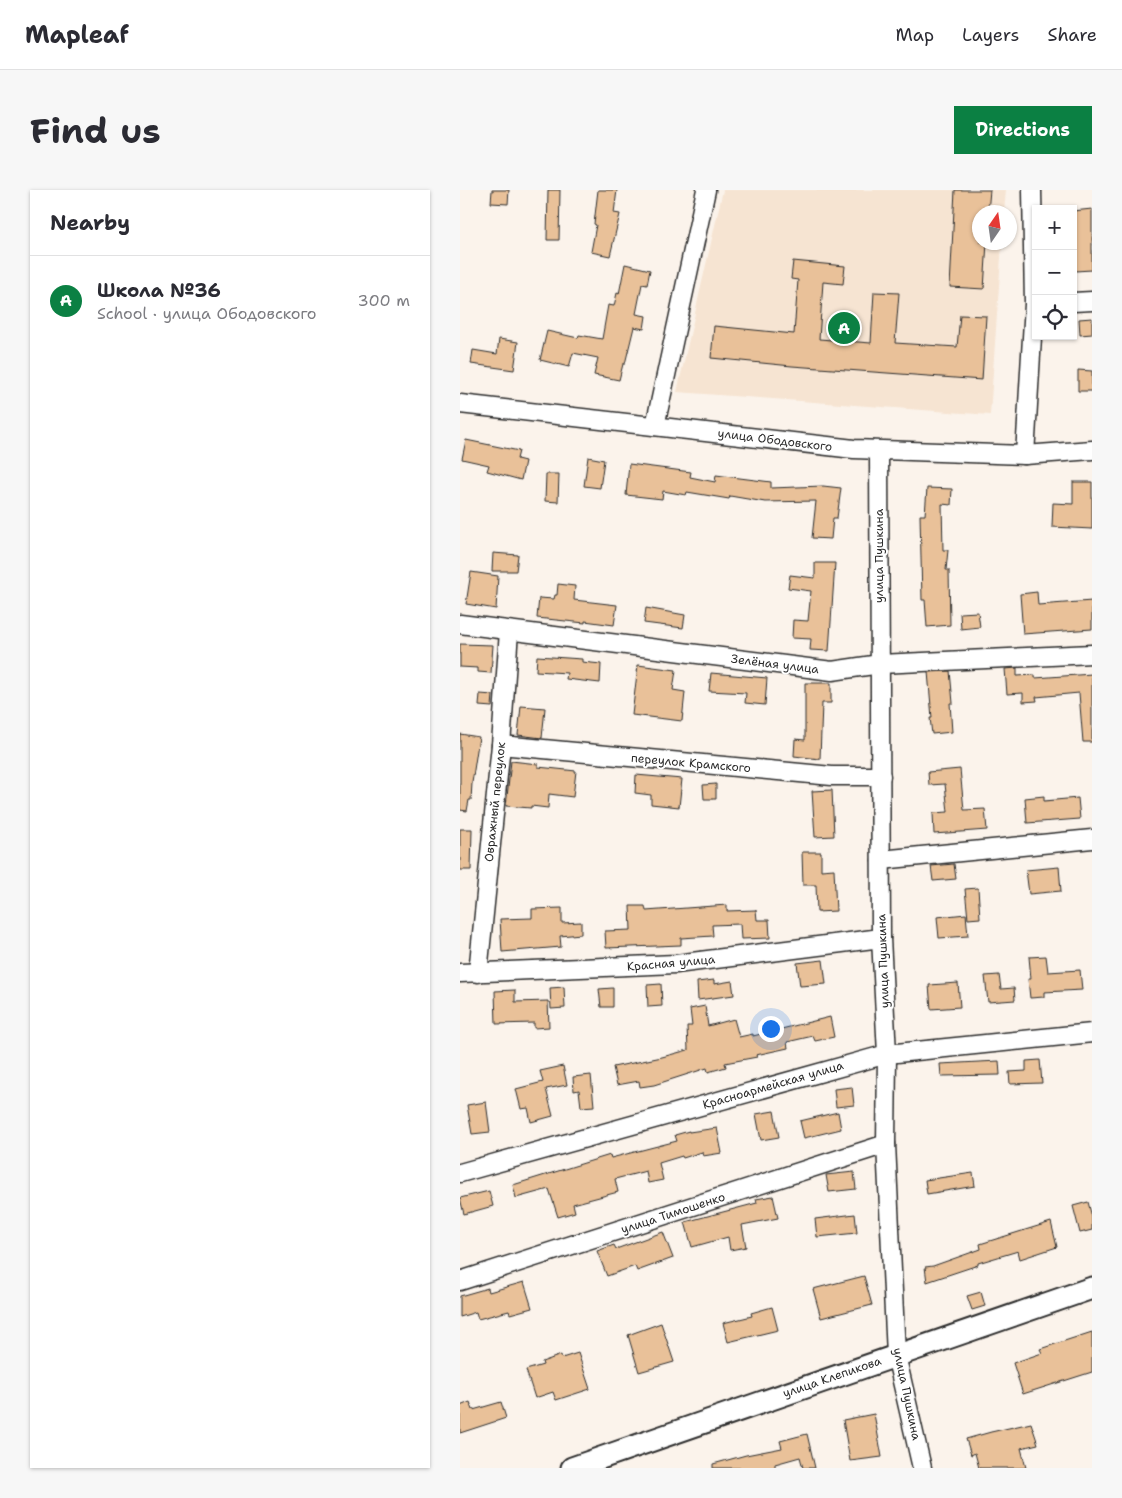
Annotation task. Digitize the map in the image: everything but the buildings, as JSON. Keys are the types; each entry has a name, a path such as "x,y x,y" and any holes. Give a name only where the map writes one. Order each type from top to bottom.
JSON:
{"main road":[{"name":"улица Клепикова","path":"572,1468 1092,1288"}],"street":[{"path":"655,426 706,190"},
{"path":"1032,190 1035,295"},
{"path":"1077,302 1092,301"},
{"path":"1025,455 1033,340"},
{"name":"улица Ободовского","path":"460,404 854,450 1025,455 1092,450"},
{"name":"улица Пушкина","path":"879,451 881,938 887,1054 886,1144 896,1355 922,1468"},
{"name":"Зелёная улица","path":"460,624 832,671 880,664 1092,654"},
{"name":"Овражный переулок","path":"478,973 501,745 509,631"},
{"name":"переулок Крамского","path":"501,745 832,776 881,776"},
{"path":"881,860 1092,840"},
{"name":"Красная улица","path":"460,973 676,964 881,938"},
{"name":"Красноармейская улица","path":"460,1173 887,1054 1092,1033"},
{"name":"улица Тимошенко","path":"460,1281 886,1144"}],"shaded area":[{"path":"723,190 1006,190 1005,205 972,205 972,250 1002,250 990,415 677,392"}],"place":[{"name":"Школа №36","path":"844,328"}]}
